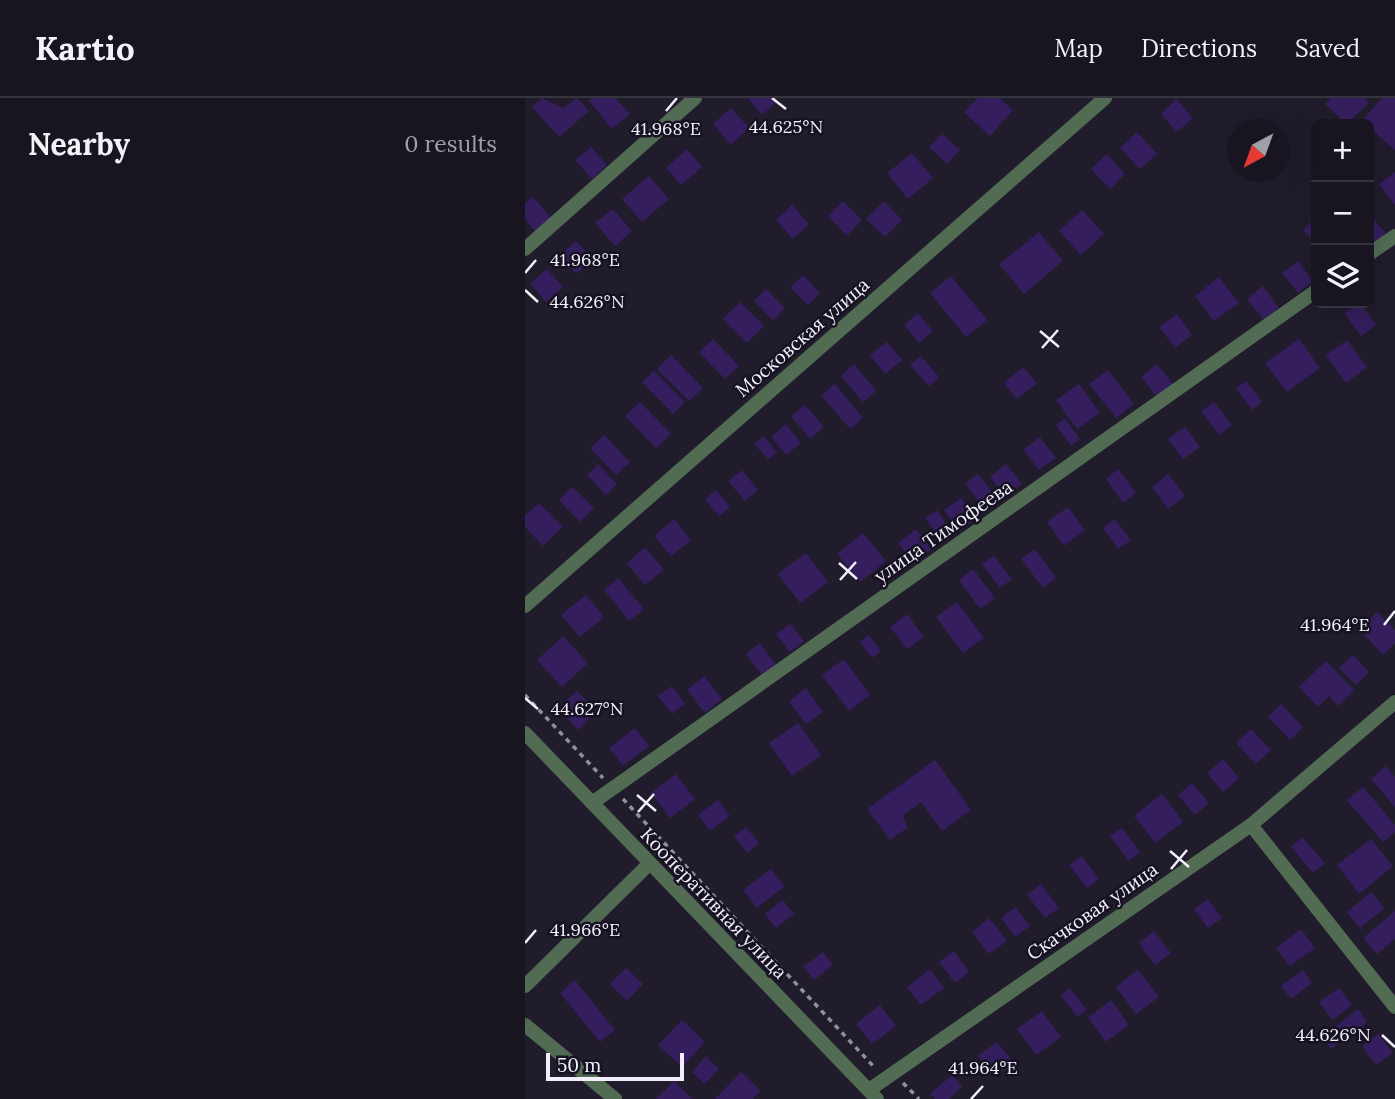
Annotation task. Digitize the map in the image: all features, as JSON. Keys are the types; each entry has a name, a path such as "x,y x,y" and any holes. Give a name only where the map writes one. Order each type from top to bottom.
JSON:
{"street":[{"path":"525,249 695,98"},
{"name":"Московская улица","path":"525,606 1105,98"},
{"path":"1374,251 1395,236"},
{"name":"улица Тимофеева","path":"592,803 1311,295"},
{"name":"Скачковая улица","path":"873,1095 884,1078 1251,825 1395,702"},
{"name":"Кооперативная улица","path":"525,733 873,1095"},
{"path":"1251,825 1395,1007"},
{"path":"525,986 649,863"},
{"path":"525,1024 615,1099"}],"path":[{"path":"525,695 884,1078 905,1084 919,1099"}],"building":[{"path":"542,98 563,108 577,98 589,111 559,137 532,107"},
{"path":"592,98 615,98 630,114 612,129 589,101"},
{"path":"748,98 775,98 778,101 762,115"},
{"path":"978,98 999,98 1013,110 990,136 964,112"},
{"path":"1331,98 1364,98 1369,103 1351,119 1341,119 1325,104"},
{"path":"1382,98 1395,98 1395,150 1374,132 1374,119 1364,119"},
{"path":"1176,99 1193,118 1177,132 1161,114"},
{"path":"731,108 749,128 731,145 713,124"},
{"path":"1137,132 1157,154 1140,169 1120,148"},
{"path":"942,134 960,150 947,164 929,147"},
{"path":"591,147 607,165 592,179 575,160"},
{"path":"687,149 702,167 681,185 666,168"},
{"path":"912,153 933,178 908,199 887,173"},
{"path":"1107,154 1125,174 1110,189 1091,169"},
{"path":"1395,172 1395,205 1379,184"},
{"path":"649,176 669,199 642,222 622,199"},
{"path":"533,197 552,219 537,233 525,219 525,204"},
{"path":"843,201 862,220 847,236 828,216"},
{"path":"884,201 902,220 885,237 866,219"},
{"path":"792,205 809,224 793,239 776,220"},
{"path":"613,209 632,231 615,246 595,223"},
{"path":"1082,210 1104,234 1081,255 1059,231"},
{"path":"1374,219 1386,234 1374,243"},
{"path":"1311,222 1311,238 1303,230"},
{"path":"1039,232 1063,261 1024,294 999,264"},
{"path":"576,241 592,259 576,274 560,255"},
{"path":"1298,261 1311,278 1311,283 1298,293 1282,273"},
{"path":"547,269 563,287 546,302 530,283"},
{"path":"803,275 820,293 808,305 790,288"},
{"path":"951,276 987,320 966,337 930,293"},
{"path":"1219,277 1239,303 1214,321 1195,296"},
{"path":"1263,286 1279,308 1264,320 1247,299"},
{"path":"766,289 785,308 773,320 754,301"},
{"path":"740,302 764,326 747,343 723,319"},
{"path":"1352,308 1364,308 1376,325 1361,336 1344,313"},
{"path":"918,313 933,331 919,343 904,325"},
{"path":"1177,314 1192,335 1175,348 1159,327"},
{"path":"713,339 739,366 725,379 699,352"},
{"path":"1299,339 1320,368 1287,392 1265,363"},
{"path":"1347,340 1367,367 1346,383 1326,355"},
{"path":"887,342 902,360 885,374 870,355"},
{"path":"671,355 703,388 689,401 657,369"},
{"path":"921,356 939,377 929,386 910,365"},
{"path":"854,364 876,391 863,402 841,376"},
{"path":"1157,364 1173,384 1157,397 1141,377"},
{"path":"1023,367 1037,383 1017,399 1004,383"},
{"path":"1108,370 1134,404 1116,418 1089,384"},
{"path":"654,371 685,402 673,414 642,382"},
{"path":"1246,381 1262,402 1252,410 1236,388"},
{"path":"835,384 863,418 850,429 821,395"},
{"path":"1079,384 1100,413 1077,429 1056,400"},
{"path":"640,402 671,434 656,448 625,416"},
{"path":"1214,402 1232,425 1219,435 1201,411"},
{"path":"805,405 824,427 810,439 791,416"},
{"path":"1065,418 1080,439 1071,446 1056,425"},
{"path":"786,424 801,443 786,455 771,437"},
{"path":"1185,427 1200,447 1183,459 1168,439"},
{"path":"604,435 630,462 616,475 590,448"},
{"path":"763,436 777,452 768,459 754,444"},
{"path":"1040,437 1056,458 1039,470 1023,450"},
{"path":"598,464 617,484 606,495 587,475"},
{"path":"1006,464 1022,484 1005,497 990,477"},
{"path":"1118,469 1136,493 1123,503 1106,479"},
{"path":"742,470 758,490 745,501 728,481"},
{"path":"978,474 994,494 981,504 965,484"},
{"path":"1168,474 1185,496 1168,509 1152,487"},
{"path":"572,487 594,508 580,522 559,500"},
{"path":"716,490 730,507 719,516 705,499"},
{"path":"961,498 976,519 959,531 944,510"},
{"path":"539,503 563,527 543,546 525,527 525,516"},
{"path":"1068,507 1085,530 1064,546 1047,522"},
{"path":"937,510 950,529 939,537 925,518"},
{"path":"674,519 691,540 671,556 654,536"},
{"path":"1115,519 1131,540 1118,549 1103,528"},
{"path":"916,529 932,549 913,563 898,543"},
{"path":"863,533 886,561 860,582 837,554"},
{"path":"645,547 664,570 645,585 627,563"},
{"path":"1035,549 1056,578 1043,588 1021,559"},
{"path":"806,553 828,582 800,603 778,574"},
{"path":"994,556 1012,579 1000,588 982,564"},
{"path":"973,569 995,598 980,609 959,580"},
{"path":"618,578 644,609 629,621 604,590"},
{"path":"586,595 604,617 580,637 561,615"},
{"path":"957,602 984,638 963,653 936,617"},
{"path":"1377,612 1395,630 1395,643 1383,655 1359,629"},
{"path":"907,614 924,637 907,649 890,627"},
{"path":"790,624 804,641 790,652 776,634"},
{"path":"869,635 881,651 872,658 860,642"},
{"path":"563,636 588,663 562,687 537,660"},
{"path":"760,643 776,665 762,675 746,654"},
{"path":"1353,655 1369,672 1356,685 1339,668"},
{"path":"844,659 870,695 849,711 822,675"},
{"path":"1326,661 1354,690 1338,706 1329,696 1318,707 1299,687"},
{"path":"704,676 722,699 705,713 687,690"},
{"path":"672,686 685,704 672,714 658,696"},
{"path":"806,688 823,712 806,724 789,701"},
{"path":"577,691 597,711 578,730 558,708"},
{"path":"1281,704 1303,727 1290,740 1268,717"},
{"path":"798,723 821,755 792,776 769,743"},
{"path":"635,728 649,746 623,766 609,748"},
{"path":"1251,729 1271,750 1256,764 1236,743"},
{"path":"1223,759 1239,778 1223,792 1207,773"},
{"path":"935,760 971,810 942,831 921,802 903,815 907,828 890,840 867,809"},
{"path":"1386,766 1395,777 1395,807 1371,779"},
{"path":"676,774 695,799 670,818 651,793"},
{"path":"1192,783 1209,803 1195,815 1178,795"},
{"path":"1363,787 1395,825 1395,832 1383,842 1347,800"},
{"path":"1162,794 1183,822 1155,843 1134,816"},
{"path":"718,800 730,816 710,831 698,815"},
{"path":"746,827 759,843 747,853 734,836"},
{"path":"1122,828 1140,852 1129,861 1110,836"},
{"path":"1302,837 1325,863 1313,873 1291,847"},
{"path":"1371,839 1393,866 1359,894 1337,865"},
{"path":"1082,856 1099,879 1087,888 1069,865"},
{"path":"771,869 785,886 757,908 743,890"},
{"path":"1041,884 1059,908 1045,918 1027,895"},
{"path":"1371,892 1385,908 1360,928 1347,912"},
{"path":"1208,899 1222,918 1208,928 1194,909"},
{"path":"783,900 794,914 776,928 765,914"},
{"path":"1015,907 1030,926 1015,937 1001,918"},
{"path":"1395,911 1395,939 1377,954 1363,938"},
{"path":"989,918 1007,941 989,954 972,932"},
{"path":"1301,929 1315,948 1290,966 1276,948"},
{"path":"1154,931 1171,953 1155,965 1139,943"},
{"path":"954,951 969,972 955,983 939,962"},
{"path":"823,952 833,965 814,980 803,967"},
{"path":"626,968 643,984 627,1001 610,984"},
{"path":"930,969 944,988 921,1005 907,987"},
{"path":"1138,970 1159,997 1136,1014 1116,987"},
{"path":"1303,970 1312,983 1291,999 1281,986"},
{"path":"575,980 615,1030 600,1042 560,993"},
{"path":"1070,988 1087,1010 1077,1017 1061,995"},
{"path":"1339,988 1352,1005 1332,1020 1319,1002"},
{"path":"1111,1000 1129,1025 1106,1042 1088,1018"},
{"path":"880,1005 896,1026 872,1044 856,1024"},
{"path":"1358,1009 1367,1022 1331,1049 1322,1037"},
{"path":"1042,1011 1061,1037 1036,1055 1017,1029"},
{"path":"682,1020 705,1042 682,1067 658,1045"},
{"path":"1378,1034 1393,1053 1376,1065 1362,1046"},
{"path":"997,1042 1014,1063 995,1077 978,1056"},
{"path":"706,1056 719,1069 705,1084 692,1072"},
{"path":"741,1072 761,1091 753,1099 715,1099"},
{"path":"952,1075 962,1087 949,1099 935,1099 930,1094"},
{"path":"674,1081 692,1099 656,1099"}]}
